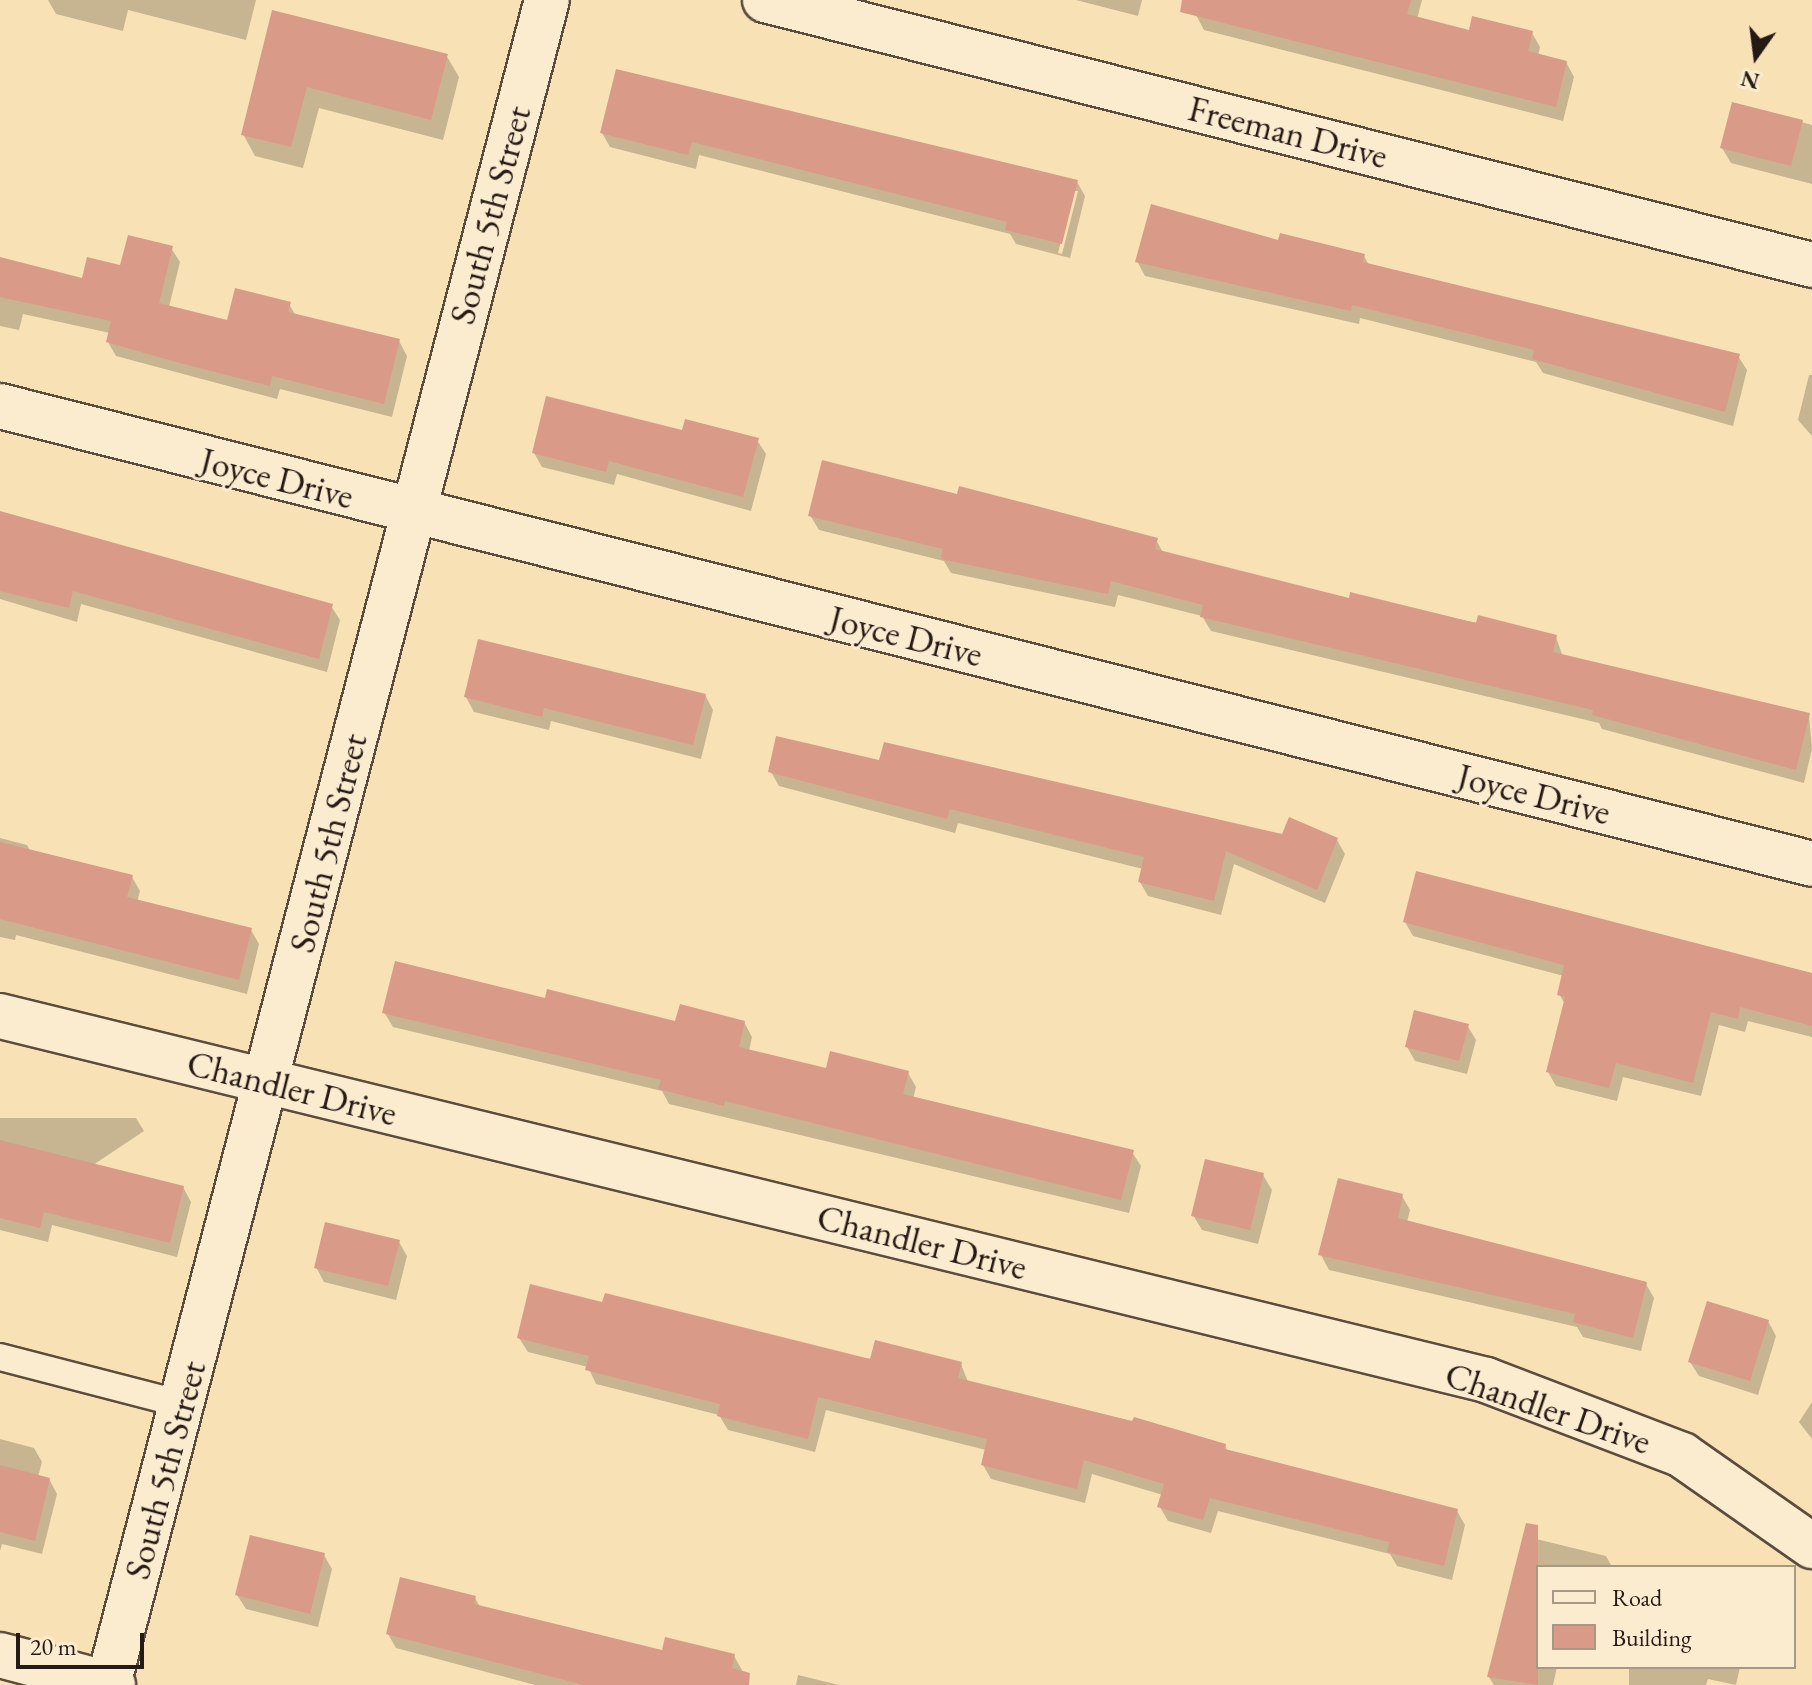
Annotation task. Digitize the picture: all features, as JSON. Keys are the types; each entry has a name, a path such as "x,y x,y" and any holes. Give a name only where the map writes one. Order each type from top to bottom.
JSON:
{"street":[{"name":"South 5th Street","path":"110,1685 547,0"},
{"name":"Freeman Drive","path":"765,0 1812,265"},
{"name":"Joyce Drive","path":"0,406 1812,864"},
{"name":"Chandler Drive","path":"0,1016 1486,1380 1682,1455 1812,1546"},
{"path":"0,1655 110,1685"}],"lane":[{"path":"0,1357 182,1404"}],"building":[{"path":"1182,0 1411,0 1407,14 1469,30 1472,16 1533,31 1528,51 1567,61 1556,107 1180,12"},
{"path":"272,10 448,54 431,120 307,87 291,147 241,135"},
{"path":"616,69 1078,180 1062,244 1005,230 1007,222 692,142 688,155 600,133"},
{"path":"1732,102 1803,120 1791,166 1720,148"},
{"path":"1151,204 1278,240 1280,233 1365,254 1363,262 1740,354 1725,412 1532,359 1534,350 1352,305 1351,311 1135,262"},
{"path":"128,235 173,246 159,303 227,320 235,288 291,302 288,312 400,339 384,404 272,376 270,386 176,362 106,342 111,321 0,297 0,257 82,278 87,257 120,265"},
{"path":"546,396 682,430 685,419 759,438 743,497 609,461 606,472 532,453"},
{"path":"822,460 957,494 959,486 1029,504 1158,538 1155,549 1349,598 1350,592 1476,623 1478,615 1557,635 1553,652 1810,713 1796,770 1592,715 1593,710 1200,617 1203,605 1111,581 1108,594 941,559 943,549 808,516"},
{"path":"0,511 333,604 319,659 73,591 69,608 0,591"},
{"path":"478,639 706,694 693,745 544,708 542,717 464,697"},
{"path":"776,736 879,760 884,742 1282,834 1289,817 1338,838 1317,890 1226,851 1214,901 1138,882 1144,857 950,809 947,819 768,772"},
{"path":"0,842 133,875 127,897 252,928 239,980 0,919"},
{"path":"1416,871 1812,973 1812,1026 1740,1007 1738,1019 1711,1012 1693,1083 1616,1063 1609,1088 1546,1072 1565,997 1557,995 1564,965 1403,922"},
{"path":"395,961 545,998 547,989 675,1021 680,1004 745,1021 739,1047 826,1068 830,1051 909,1071 903,1094 1134,1150 1121,1200 725,1101 724,1106 658,1089 661,1080 382,1013"},
{"path":"1414,1010 1469,1024 1459,1061 1405,1047"},
{"path":"0,1140 184,1186 170,1243 44,1212 40,1228 0,1218"},
{"path":"1205,1159 1264,1173 1250,1230 1191,1216"},
{"path":"1338,1178 1403,1194 1398,1218 1647,1282 1633,1338 1573,1322 1575,1314 1318,1255"},
{"path":"325,1222 400,1240 388,1286 314,1268"},
{"path":"530,1284 602,1302 605,1293 870,1359 875,1340 962,1362 958,1378 1132,1421 1134,1417 1226,1444 1225,1449 1458,1509 1444,1566 1387,1552 1389,1542 1210,1498 1203,1520 1157,1507 1164,1484 1084,1460 1077,1489 981,1465 987,1439 818,1397 808,1439 717,1416 720,1404 585,1370 589,1356 517,1338"},
{"path":"1707,1301 1769,1320 1750,1381 1688,1362"},
{"path":"0,1465 50,1478 35,1541 0,1532"},
{"path":"1526,1523 1538,1525 1538,1685 1487,1677"},
{"path":"250,1535 325,1553 310,1614 235,1595"},
{"path":"400,1577 476,1596 474,1604 662,1650 665,1637 735,1654 732,1668 750,1673 749,1685 584,1685 386,1634"}]}
